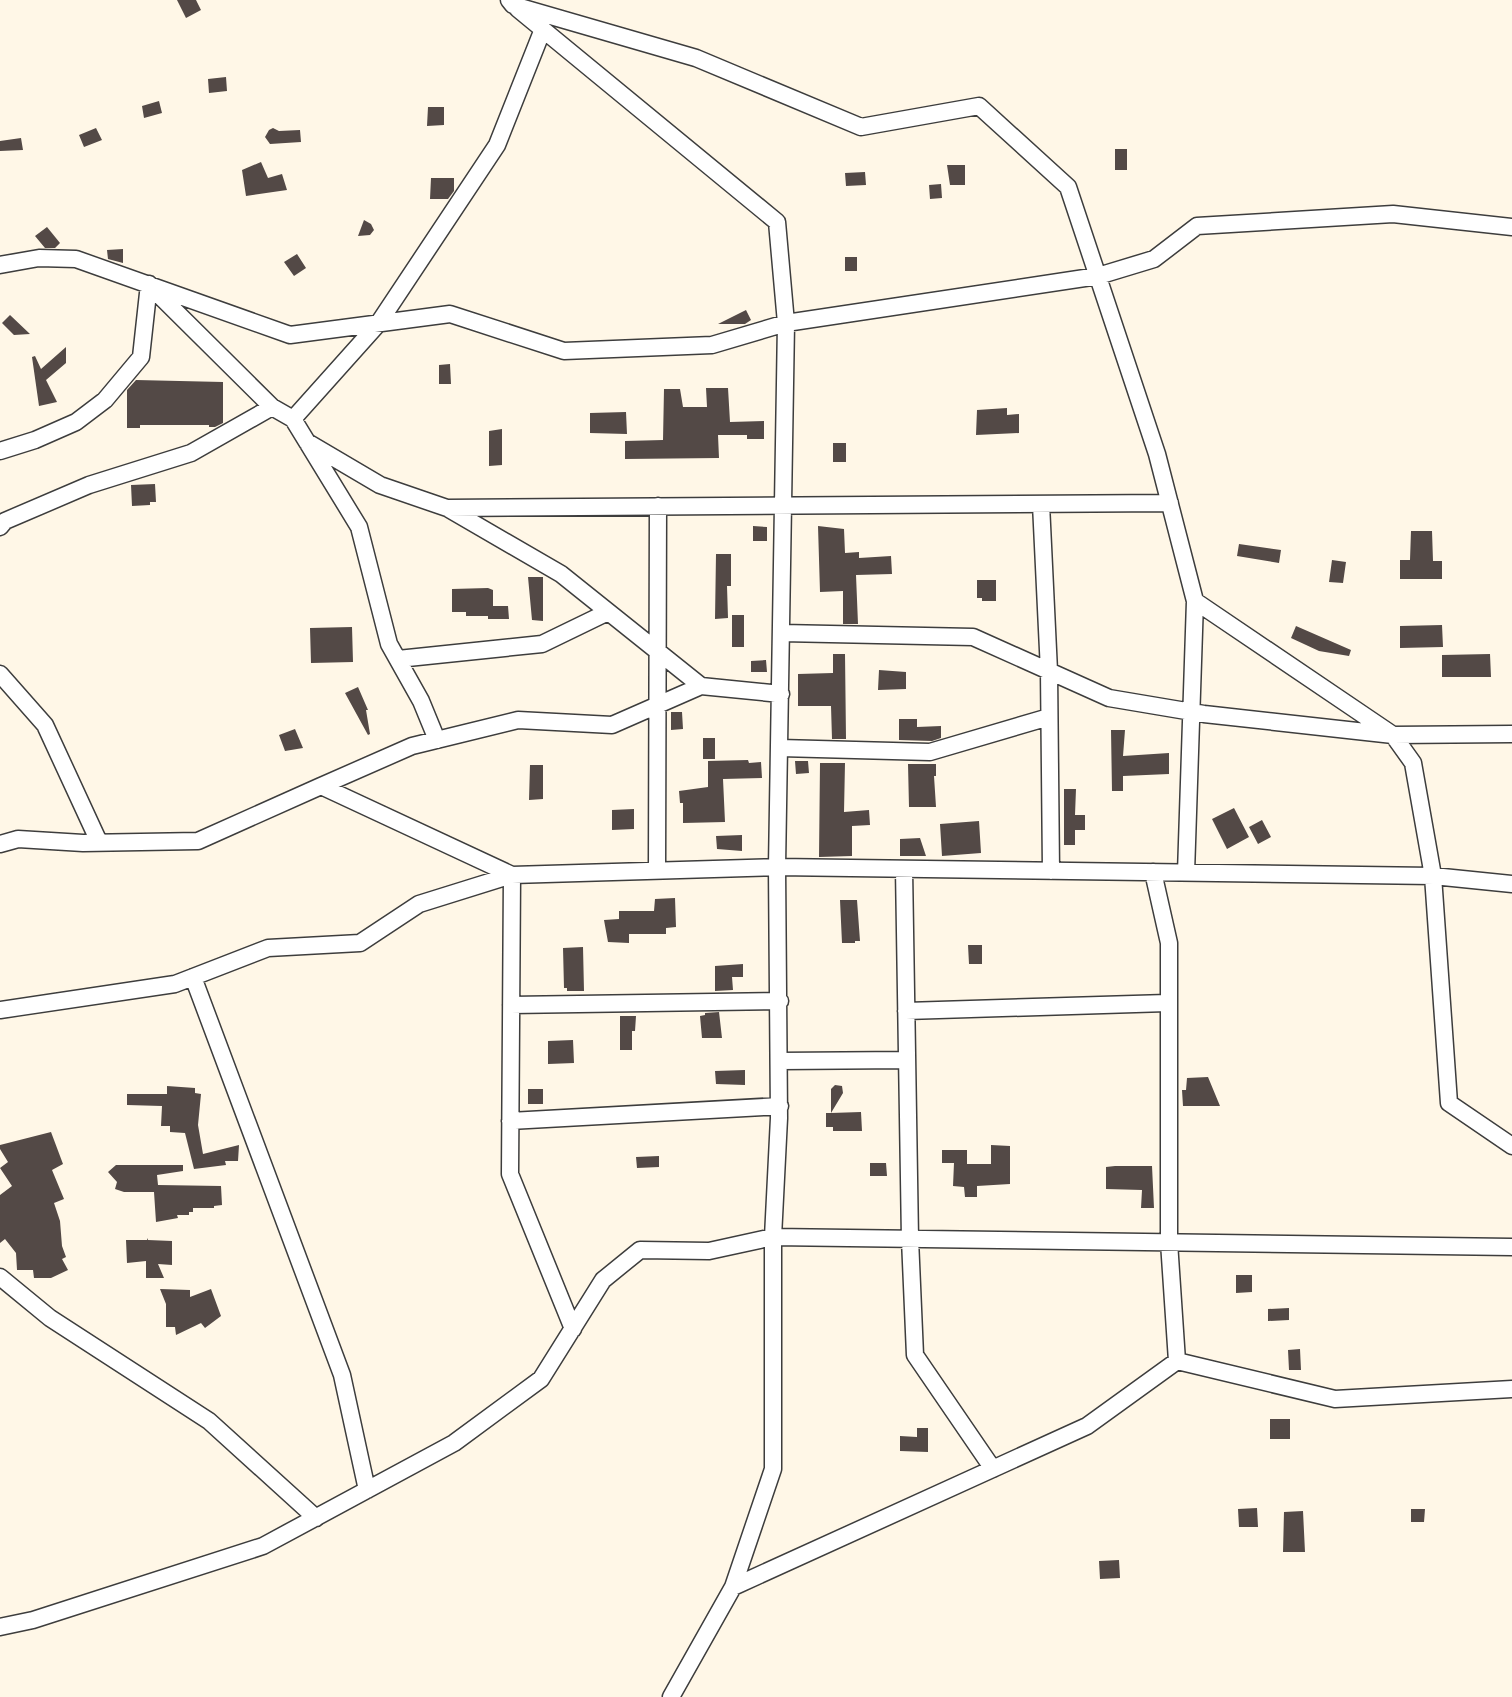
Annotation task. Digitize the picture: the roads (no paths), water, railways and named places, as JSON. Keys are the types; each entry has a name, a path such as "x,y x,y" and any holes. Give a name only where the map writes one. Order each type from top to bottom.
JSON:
{"street":[{"path":"511,2 778,222 786,323 777,867 780,1061 773,1237 773,1469 733,1587 671,1697"},
{"path":"511,2 696,58 861,127 979,106 1068,187 1157,454 1195,601 1186,873"},
{"path":"293,419 378,324 497,145 543,29"},
{"path":"0,265 39,258 76,259 289,335 450,314 564,351 712,345 786,323 1098,276 1154,259 1197,226 1393,214 1512,227"},
{"path":"149,284 272,407 293,419 359,527 389,644 421,701 437,740"},
{"path":"0,451 35,440 76,422 105,400 141,357 149,284"},
{"path":"0,527 5,521 89,485 191,453 272,407"},
{"path":"307,442 380,485 447,508 561,574 701,686"},
{"path":"447,508 1170,503"},
{"path":"1041,504 1049,671 1051,871"},
{"path":"657,871 658,506"},
{"path":"1195,601 1393,736 1413,763 1433,876 1449,1103 1512,1146"},
{"path":"398,659 541,644 608,612"},
{"path":"782,634 973,637 1109,698 1192,712 1393,736 1512,734"},
{"path":"0,674 45,725 99,842"},
{"path":"0,844 18,839 198,841 412,746 518,720 612,725 701,686 781,694"},
{"path":"780,748 930,752 1049,717"},
{"path":"321,786 512,875"},
{"path":"0,1010 175,984 268,948 360,943 419,904 512,875 777,867 1433,876 1512,884"},
{"path":"904,869 915,1355 993,1469"},
{"path":"1153,872 1169,943 1169,1242 1177,1362"},
{"path":"512,875 510,1174 573,1329"},
{"path":"193,977 342,1375 367,1490"},
{"path":"512,1005 780,1001"},
{"path":"906,1011 1167,1003"},
{"path":"780,1061 907,1060"},
{"path":"510,1121 779,1106"},
{"path":"0,1627 33,1620 263,1546 454,1443 541,1379 603,1280 639,1250 709,1251 773,1237 1512,1247"},
{"path":"0,1277 50,1318 209,1422 316,1518"},
{"path":"733,1587 1087,1426 1177,1362 1335,1399 1512,1389"}]}
